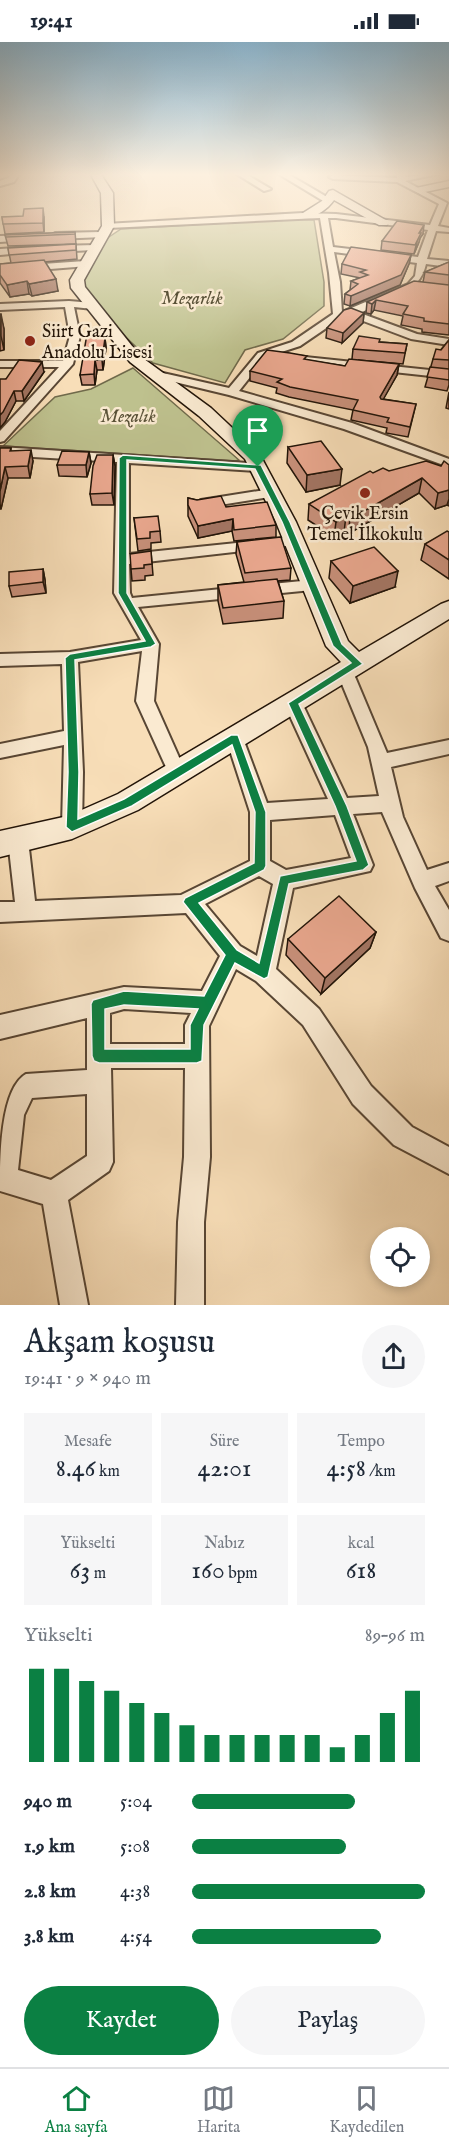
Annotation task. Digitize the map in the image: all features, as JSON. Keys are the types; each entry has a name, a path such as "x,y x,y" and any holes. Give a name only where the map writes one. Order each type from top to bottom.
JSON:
{"street":[{"path":"102,232 77,280 78,288 135,359 205,412 253,457 294,541 338,646 351,668 378,747 393,817 422,881 449,931"},
{"path":"47,236 101,236 141,232"},
{"path":"325,232 336,293 334,305 338,315"},
{"path":"232,392 262,356 296,344 338,315 351,313 416,287 433,232"},
{"path":"49,249 101,236"},
{"path":"37,237 4,239 3,252 38,250"},
{"path":"329,249 449,264"},
{"path":"0,270 85,264"},
{"path":"0,300 0,307 69,304 93,306"},
{"path":"0,438 68,364 75,336 69,304"},
{"path":"351,313 415,337 449,342"},
{"path":"262,356 449,375"},
{"path":"0,364 68,364"},
{"path":"154,374 232,392 348,426 449,464"},
{"path":"0,424 13,424"},
{"path":"0,451 258,467"},
{"path":"123,458 122,593 151,644 145,701 177,772"},
{"path":"197,505 271,494"},
{"path":"123,559 294,541"},
{"path":"129,603 312,585"},
{"path":"26,910 9,842 72,827 128,802 449,609"},
{"path":"0,660 70,658 151,644"},
{"path":"70,658 74,772 72,827"},
{"path":"260,866 284,880 363,865 341,806 293,703"},
{"path":"0,751 72,736"},
{"path":"235,738 260,812 260,866"},
{"path":"381,762 449,747"},
{"path":"260,812 390,802"},
{"path":"0,912 183,905 260,866"},
{"path":"422,881 449,872"},
{"path":"264,973 284,880"},
{"path":"190,902 232,954 264,973 311,1017 362,1095 403,1136 449,1161"},
{"path":"190,1305 191,1222 197,1157 197,1025 232,954"},
{"path":"0,1027 124,998 208,1003"},
{"path":"54,1194 100,1162 98,1004"},
{"path":"99,1056 197,1056"},
{"path":"54,1194 2,1178 14,1103 19,1091 26,1086 99,1081"},
{"path":"54,1194 74,1305"}],"green space":[{"name":"Mezarlık","path":"117,232 316,232 324,282 324,306 283,339 245,350 225,383 153,363 93,306 80,281 103,241"},
{"name":"Mezalık","path":"133,368 239,460 3,446 55,397 91,389"}],"building":[{"path":"75,232 75,234 6,237 5,235"},
{"path":"389,232 421,233 415,245 382,241"},
{"path":"76,244 76,250 9,255 8,248"},
{"path":"351,247 411,255 401,275 351,296 345,294 358,284 351,281 368,275 360,272 366,270 342,264"},
{"path":"44,260 56,279 7,285 0,275 0,264"},
{"path":"449,262 449,275 425,272"},
{"path":"414,281 449,285 449,324 424,321 424,318 403,314 408,306 376,300 372,304 367,302"},
{"path":"351,308 364,313 343,333 327,328 344,310"},
{"path":"88,328 99,329 98,338 105,338 102,360 95,360 94,374 80,375"},
{"path":"359,336 380,339 379,342 407,344 405,353 353,349"},
{"path":"449,340 449,360 433,359 436,349 441,350"},
{"path":"267,350 307,356 304,359 345,366 349,359 399,364 380,397 416,404 410,427 387,422 389,418 353,410 358,400 290,387 277,382 282,379 250,371"},
{"path":"19,360 42,362 22,391 14,391 0,415 0,379 6,379"},
{"path":"430,367 449,369 449,380 427,377"},
{"path":"321,441 342,469 307,475 288,447"},
{"path":"0,448 11,448 10,451 31,450 28,466 5,467 0,491"},
{"path":"62,451 89,452 86,465 57,465"},
{"path":"97,455 113,455 112,493 90,494 93,466"},
{"path":"426,461 441,466 444,461 449,465 449,490 438,493 422,478 350,519 346,516 336,522 309,504 370,471 373,473 383,468 389,471"},
{"path":"221,496 226,507 267,502 276,525 234,530 233,519 198,526 188,505 188,498 197,500"},
{"path":"158,516 160,531 150,532 150,538 137,539 134,518"},
{"path":"449,532 449,560 425,544"},
{"path":"281,537 291,568 245,573 237,542"},
{"path":"374,547 398,571 353,586 331,561"},
{"path":"151,551 152,564 144,565 144,568 131,569 130,554"},
{"path":"43,569 43,582 9,586 9,572"},
{"path":"277,579 284,601 223,608 218,585"},
{"path":"339,896 376,932 325,978 288,939"}],"place":[{"name":"Siirt Gazi Anadolu Lisesi","path":"30,341"},
{"name":"Çevik Ersin Temel İlkokulu","path":"365,493"}],"route":[{"path":"258,467 123,458 122,593 151,644 70,658 74,772 72,827 128,802 235,738 260,812 260,866 190,902 232,954 208,1003 124,998 98,1004 99,1056 197,1056 197,1025 232,954 264,973 284,880 363,865 341,806 293,703 358,664 338,646 286,522 258,467"}]}
